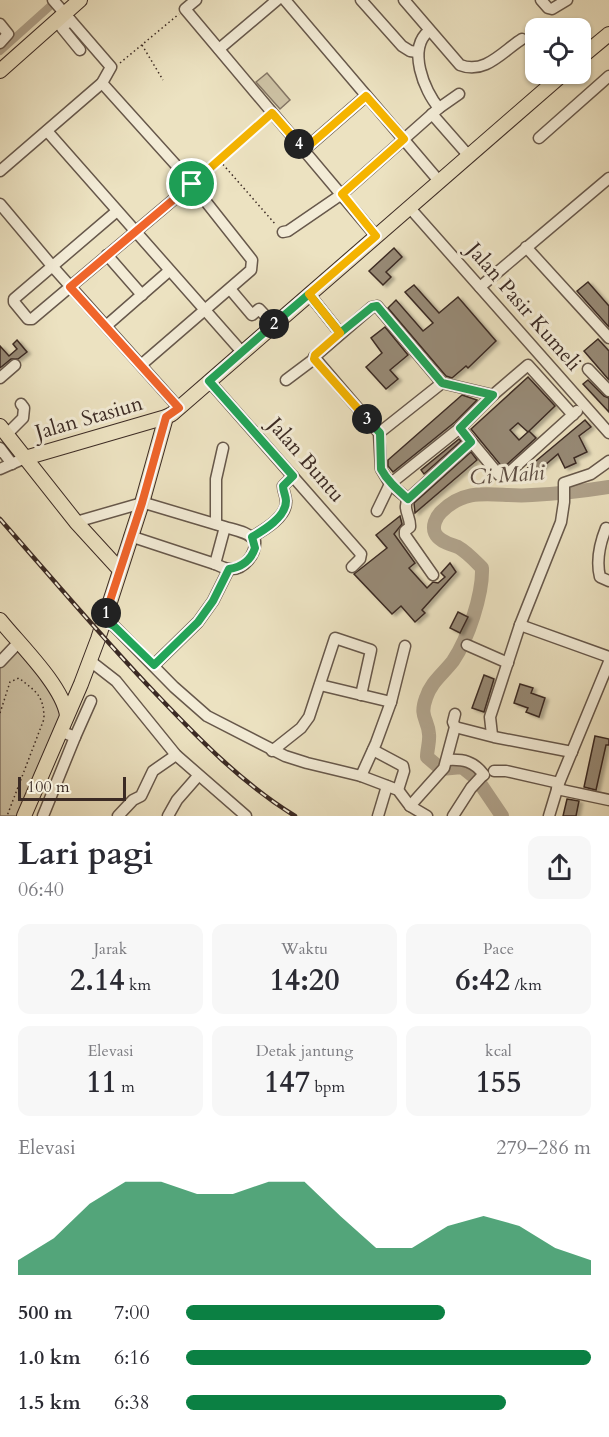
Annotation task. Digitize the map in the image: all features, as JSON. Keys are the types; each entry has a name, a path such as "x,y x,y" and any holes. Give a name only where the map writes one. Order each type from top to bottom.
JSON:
{"main road":[{"path":"0,60 62,8 80,0"},
{"path":"0,71 62,8"},
{"path":"591,49 609,34"},
{"name":"Jalan Stasiun","path":"19,461 166,417 179,408 551,84"},
{"path":"24,816 81,684 142,503 166,417"},
{"path":"147,422 158,429 160,440"},
{"name":"Jalan Stasiun","path":"3,430 19,461 119,569"},
{"path":"0,620 55,687 63,699 67,715"},
{"path":"55,687 73,689 81,684"}],"street":[{"path":"196,0 185,9 376,236"},
{"path":"219,49 277,0"},
{"path":"285,0 439,181"},
{"path":"361,0 402,46 417,52"},
{"path":"404,0 460,66 469,68 484,66 522,39"},
{"path":"541,0 552,9 567,0"},
{"path":"62,8 62,28 80,50"},
{"path":"0,171 102,83 111,67 62,8"},
{"path":"0,43 7,37 4,28"},
{"path":"429,31 420,39 417,52 426,89 436,111 468,155"},
{"path":"539,138 609,76"},
{"path":"102,83 192,184 252,260 251,270 141,365"},
{"path":"283,232 288,231 342,194 436,111 459,94"},
{"path":"304,150 366,96"},
{"path":"47,131 242,352"},
{"path":"480,286 609,178"},
{"path":"117,211 14,299 28,319 32,319 192,184"},
{"path":"0,204 70,287 179,408"},
{"name":"Jalan Pasir Kumeli","path":"409,207 609,433"},
{"path":"526,247 609,338"},
{"path":"107,255 142,295"},
{"path":"106,326 169,271"},
{"path":"230,289 252,315 259,309 274,325"},
{"path":"309,294 340,333"},
{"path":"286,380 314,359 315,355 340,333 372,307 377,306 442,383 493,395"},
{"path":"314,359 380,433 381,469 390,484 408,499"},
{"path":"0,378 15,365"},
{"path":"377,511 390,484 460,428 528,365 573,415"},
{"path":"588,369 609,391"},
{"name":"Jalan Buntu","path":"209,381 361,554 360,559 352,567"},
{"path":"380,433 442,383"},
{"path":"3,430 23,418 24,408 21,404"},
{"path":"460,428 499,475 504,477 584,404"},
{"path":"433,575 405,535 405,531 411,524 406,505 408,499 471,442"},
{"path":"0,448 19,461"},
{"path":"215,564 221,526 216,479 222,448"},
{"path":"0,469 19,461"},
{"path":"492,735 490,717 520,625 561,522 565,482 591,474 609,461"},
{"path":"252,537 281,514 286,501 283,486 293,476"},
{"path":"76,522 142,503 221,526 252,537 255,541 253,553 242,566 229,569 130,536"},
{"path":"606,528 600,542 598,568 600,577 609,581"},
{"path":"154,665 198,622 213,601 229,569"},
{"path":"103,620 114,626 174,687 207,716 272,751 307,763 361,776 393,788 410,806 427,816"},
{"path":"520,625 609,657"},
{"path":"272,751 306,723 335,638 371,650 361,695"},
{"path":"0,662 18,643"},
{"path":"467,645 508,663"},
{"path":"361,776 391,702 405,646"},
{"path":"89,660 116,681 176,755 246,816"},
{"path":"549,816 558,786 609,662"},
{"path":"320,685 391,702"},
{"path":"31,800 45,811 91,701"},
{"path":"410,806 440,773 446,761 455,726 453,722 455,714"},
{"path":"455,726 572,752"},
{"path":"60,731 75,737"},
{"path":"373,750 403,766 404,771 378,816"},
{"path":"118,816 133,800 141,796 153,771 176,755"},
{"path":"446,761 465,759 479,769 483,776 471,788 453,816"},
{"path":"494,771 506,771 609,799"},
{"path":"168,816 177,800 198,776"}],"path":[{"path":"111,67 117,65 185,9"},
{"path":"142,45 163,80"},
{"path":"192,184 272,113"},
{"path":"220,161 283,232"},
{"path":"0,713 10,682 19,678 39,695 44,706 44,719 7,816"}],"shaded area":[{"path":"267,73 290,100 280,109 256,82"},
{"path":"18,649 62,703 60,719 21,816 0,816 0,666"}],"building":[{"path":"394,248 402,257 386,272 391,277 383,285 369,271"},
{"path":"588,282 609,306 609,327 577,291"},
{"path":"414,285 439,313 458,297 496,341 468,368 466,366 452,378 446,376 388,308 396,300 423,331 433,323 405,292"},
{"path":"385,327 408,355 390,370 398,379 386,389 366,367 382,353 371,338"},
{"path":"598,339 609,351 609,380 584,351"},
{"path":"17,340 27,352 18,359 11,359 0,368 0,346 9,356 17,349 13,344"},
{"path":"528,377 555,406 529,431 536,438 503,468 471,429","holes":["518,423 528,432 519,440 510,430"]},
{"path":"588,380 609,398 609,412 583,384"},
{"path":"462,395 477,400 455,422 393,472 388,466 388,460"},
{"path":"585,420 591,427 579,436 587,452 574,458 576,463 565,468 558,454 530,478 524,471"},
{"path":"459,439 461,441 424,474 421,470"},
{"path":"471,452 477,460 415,513 414,503"},
{"path":"400,516 402,524 394,534 415,563 409,568 427,588 433,582 438,583 445,577 441,573 450,563 456,572 422,610 425,613 415,622 401,606 392,614 354,574 387,548 376,535"},
{"path":"458,612 468,617 460,633 450,628"},
{"path":"484,675 494,679 484,712 472,708"},
{"path":"520,684 533,688 531,693 545,698 539,717 526,712 528,708 514,703"},
{"path":"595,736 609,739 596,790 584,787"},
{"path":"567,799 579,801 576,816 563,816"}],"waterway":[{"path":"0,51 57,0"},
{"name":"Ci Mahi","path":"502,816 477,779 462,767 441,769 427,757 429,734 423,710 424,704 434,683 459,652 474,616 482,579 482,568 465,551 439,539 434,530 435,522 441,512 452,503 473,495 541,495 609,487"}],"railway":[{"path":"0,519 117,653 190,729 240,776 295,816"}],"route":[{"path":"192,184 70,287 179,408 166,417 142,503 103,620 114,626 154,665 198,622 213,601 229,569 242,566 253,553 255,541 252,537 273,522 281,514 285,505 286,499 282,488 293,476 209,381 309,294 340,333 372,307 379,307 442,383 493,395 460,428 471,442 408,499 390,484 381,469 380,433 314,359 315,355 340,333 317,303 309,294 376,236 342,194 404,139 366,96 304,150 272,113 192,184"}]}
